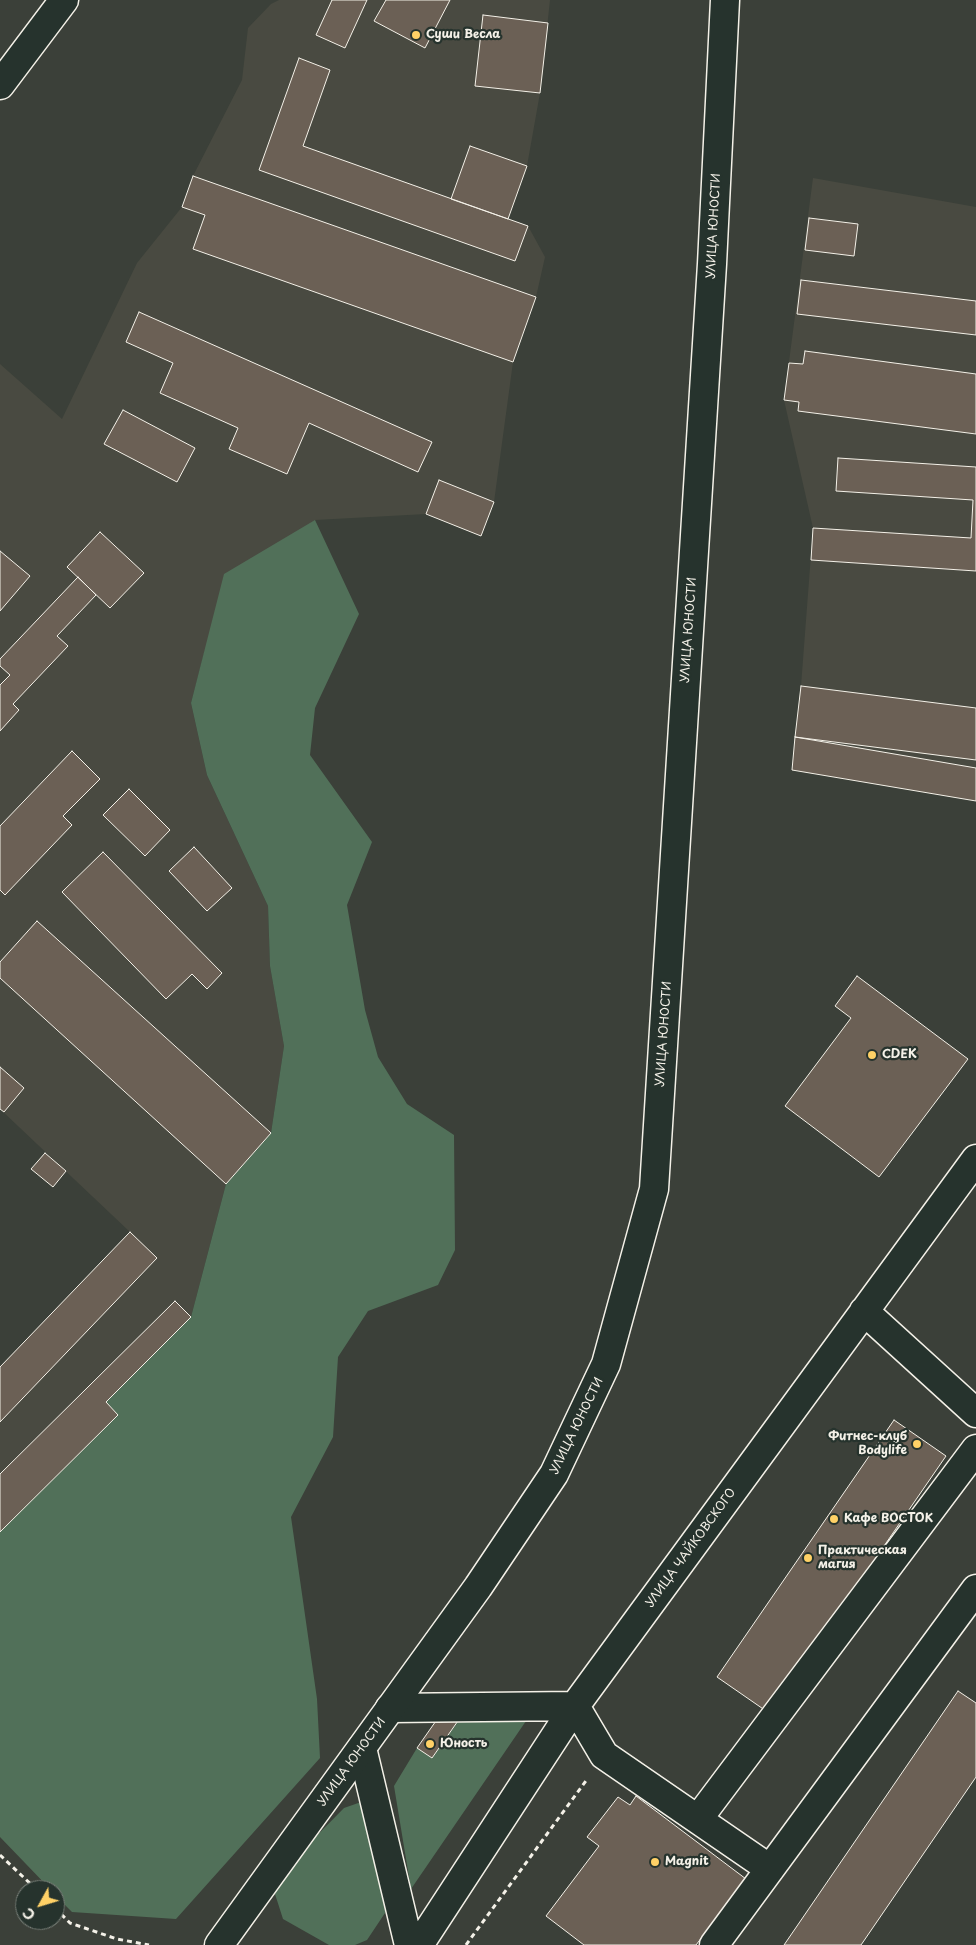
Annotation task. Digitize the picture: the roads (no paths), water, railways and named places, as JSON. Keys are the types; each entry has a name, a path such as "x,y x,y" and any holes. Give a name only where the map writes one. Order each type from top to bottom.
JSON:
{"main road":[{"path":"0,85 64,0"},
{"name":"УЛИЦА ЮНОСТИ","path":"219,1945 478,1587 554,1474 606,1364 654,1189 712,264 725,0"},
{"name":"УЛИЦА ЧАЙКОВСКОГО","path":"419,1945 575,1706 976,1159"},
{"path":"864,1311 976,1413"},
{"path":"698,1819 976,1449"},
{"path":"714,1945 976,1589"},
{"path":"390,1708 575,1706 604,1755 770,1869"},
{"path":"362,1748 410,1945"}],"place":[{"name":"Суши Весла","path":"416,35"},
{"name":"CDEK","path":"872,1055"},
{"name":"Фитнес-клуб Bodylife","path":"917,1444"},
{"name":"Кафе ВОСТОК","path":"834,1519"},
{"name":"Практическая магия","path":"808,1558"},
{"name":"Юность","path":"430,1744"},
{"name":"Magnit","path":"655,1862"}]}
